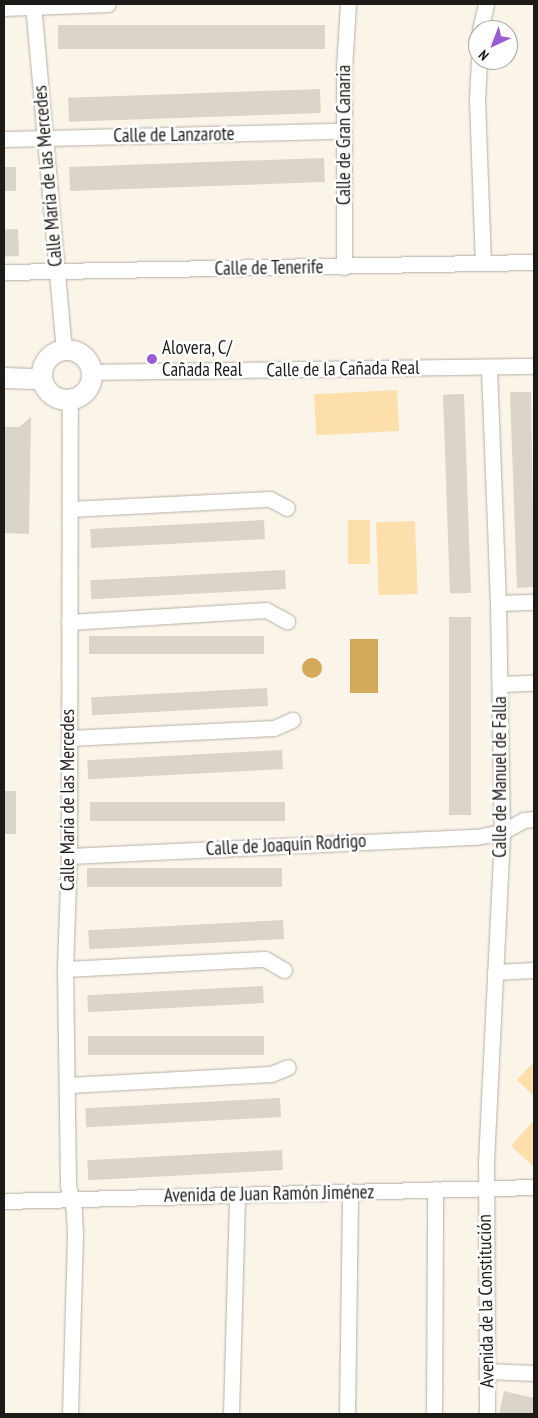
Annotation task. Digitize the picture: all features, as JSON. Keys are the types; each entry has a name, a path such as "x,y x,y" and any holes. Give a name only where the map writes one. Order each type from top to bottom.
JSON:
{"street":[{"path":"4,8 108,4"},
{"name":"Calle de Gran Canaria","path":"344,267 343,131 348,4"},
{"path":"482,20 486,4"},
{"name":"Calle María de las Mercedes","path":"34,6 64,349"},
{"path":"478,70 477,100 483,262"},
{"name":"Calle de Lanzarote","path":"4,139 343,131"},
{"name":"Calle de Tenerife","path":"4,272 534,262"},
{"path":"64,349 83,355 92,372 90,385 82,395 70,400 51,396 41,379 43,365 51,354 64,349"},
{"name":"Calle de la Cañada Real","path":"92,372 534,366"},
{"name":"Calle de Manuel de Falla","path":"485,1187 502,832 498,603 489,367"},
{"path":"4,378 41,379"},
{"name":"Calle María de las Mercedes","path":"70,400 69,856 65,970 69,1085 68,1184 75,1233 70,1414"},
{"path":"70,509 270,499 287,508"},
{"path":"498,603 534,602"},
{"path":"69,622 266,610 287,621"},
{"path":"500,684 534,683"},
{"path":"69,738 274,728 292,720"},
{"name":"Calle de Joaquín Rodrigo","path":"69,856 476,837 502,832 524,820 534,820"},
{"path":"65,970 265,960 284,970"},
{"path":"495,972 534,970"},
{"path":"69,1085 271,1074 288,1068"},
{"name":"Avenida de la Constitución","path":"485,1187 487,1414"},
{"name":"Avenida de Juan Ramón Jiménez","path":"4,1201 534,1187"},
{"path":"434,1414 435,1189"},
{"path":"347,1414 350,1192"},
{"path":"231,1414 237,1195"},
{"path":"488,1371 534,1374"}],"shaded area":[{"path":"397,390 399,431 316,435 314,394"},
{"path":"348,520 370,520 370,564 348,564"},
{"path":"415,521 418,594 379,595 376,522"},
{"path":"350,639 378,639 378,693 350,693"},
{"path":"312,658 319,661 322,668 319,675 312,678 305,675 302,668 305,661"},
{"path":"534,1062 534,1096 517,1080"},
{"path":"534,1120 534,1167 511,1146"}],"building":[{"path":"58,25 325,25 325,49 58,49"},
{"path":"320,89 321,113 69,122 68,98"},
{"path":"324,158 325,182 70,191 69,167"},
{"path":"4,167 16,167 16,191 4,191"},
{"path":"4,229 18,229 19,256 5,256"},
{"path":"510,392 531,392 534,587 517,588"},
{"path":"464,394 471,593 450,594 443,395"},
{"path":"31,417 29,534 4,533 4,427 19,427"},
{"path":"264,520 265,539 91,548 90,529"},
{"path":"285,570 286,589 91,599 90,580"},
{"path":"449,617 471,617 471,815 449,815"},
{"path":"89,636 264,636 264,654 89,654"},
{"path":"267,688 268,706 92,715 91,697"},
{"path":"282,750 283,769 88,779 87,760"},
{"path":"4,791 16,791 16,834 4,834"},
{"path":"90,802 285,802 285,821 90,821"},
{"path":"87,868 282,868 282,887 87,887"},
{"path":"283,920 284,939 89,949 88,930"},
{"path":"263,986 264,1003 88,1012 87,995"},
{"path":"88,1036 264,1036 264,1055 88,1055"},
{"path":"280,1098 281,1117 86,1127 85,1108"},
{"path":"282,1150 283,1170 88,1180 87,1160"},
{"path":"504,1391 534,1398 534,1414 499,1414"}],"place":[{"name":"Alovera, C/ Cañada Real","path":"152,359"}]}
